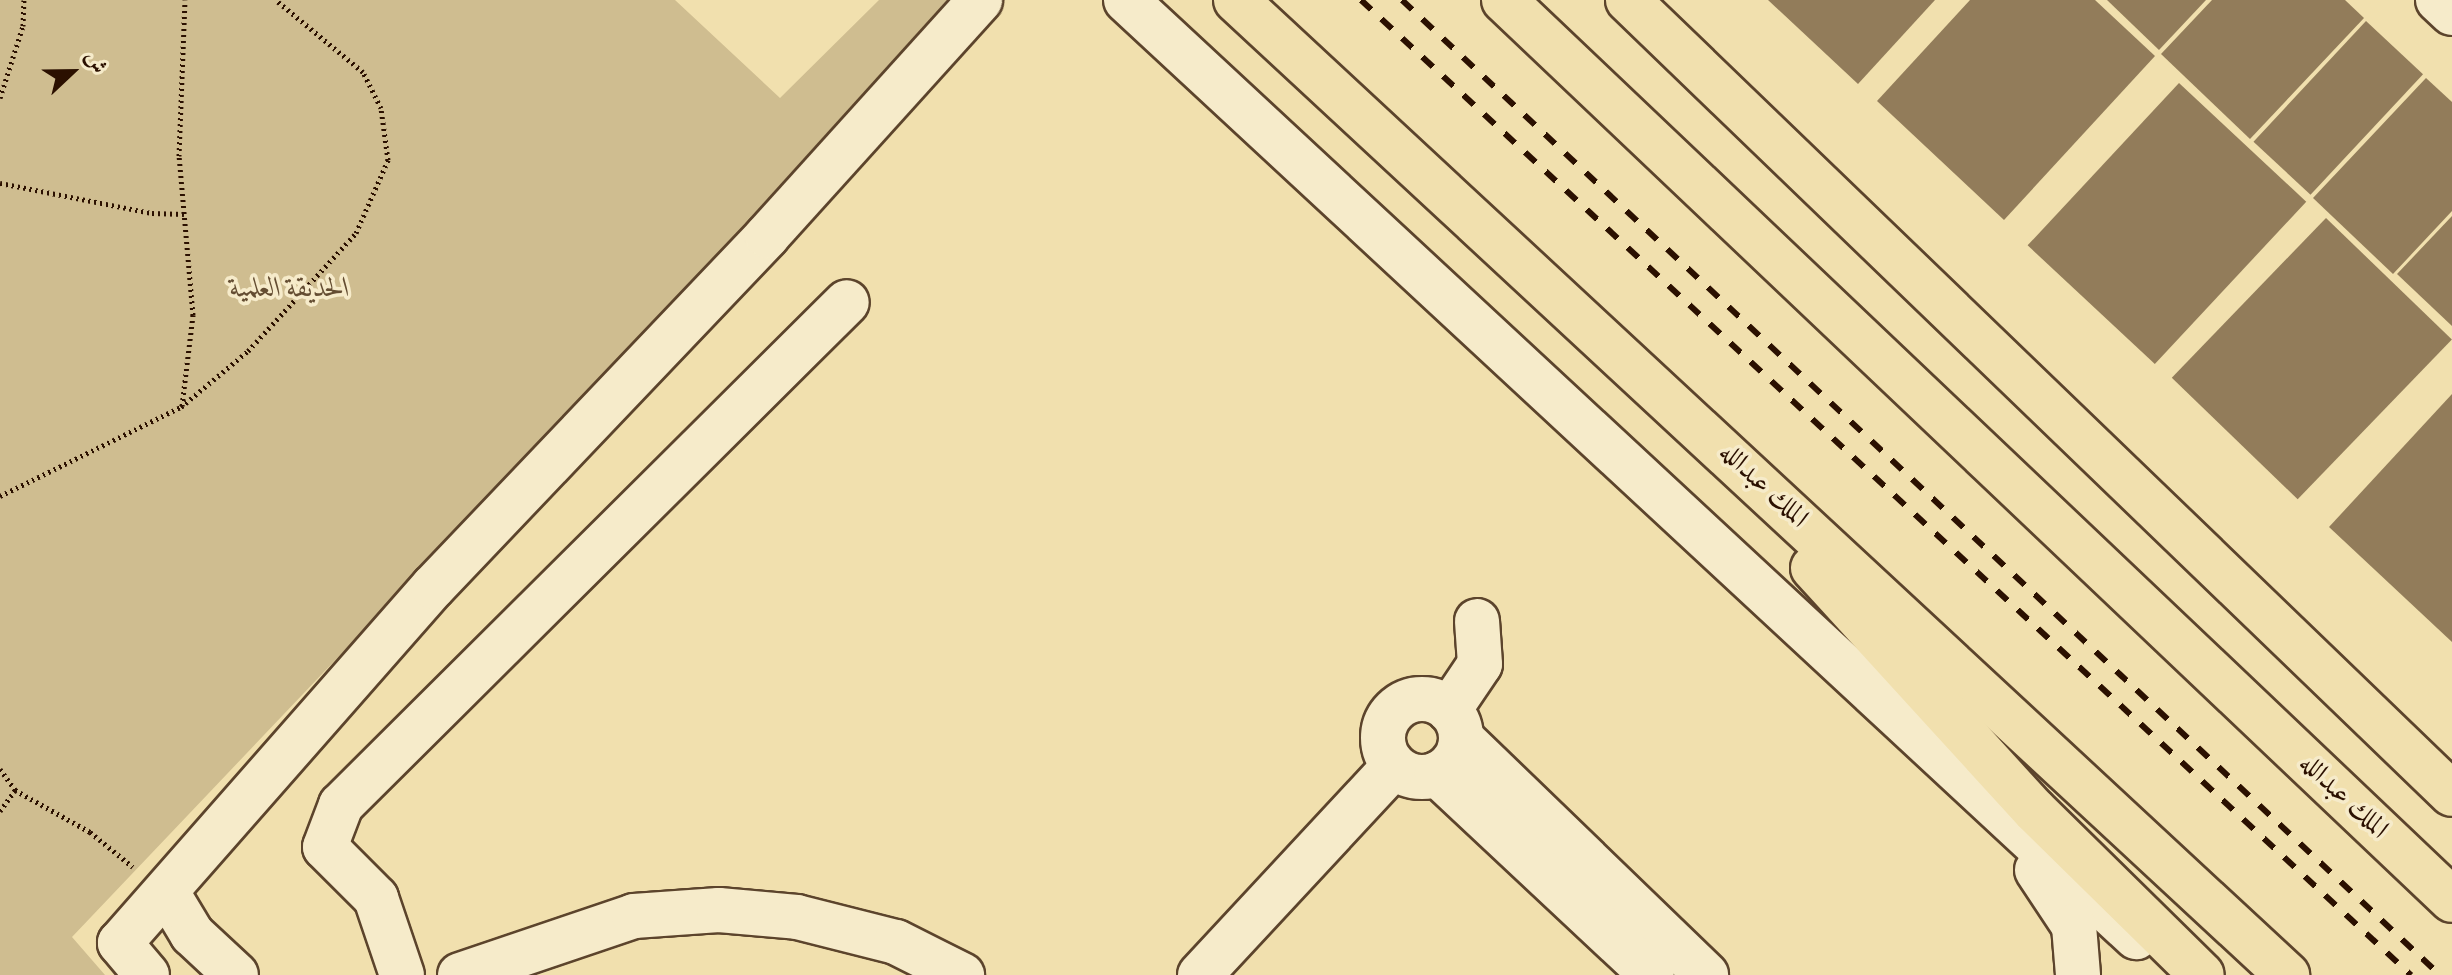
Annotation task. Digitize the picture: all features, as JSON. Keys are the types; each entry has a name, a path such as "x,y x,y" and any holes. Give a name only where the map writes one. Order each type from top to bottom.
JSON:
{"main road":[{"name":"الملك عبدالله","path":"1236,0 1587,322 2287,975"},
{"name":"الملك عبدالله","path":"1504,0 2452,900"},
{"path":"1536,0 2010,483"},
{"path":"1628,0 2452,794"},
{"path":"1587,322 2034,810 2202,975"}],"street":[{"path":"134,959 168,894 433,587 767,236 980,0"},
{"path":"1126,0 2000,815 2178,975"},
{"path":"2438,0 2452,13"},
{"path":"402,975 376,898 325,847 341,805 847,302"},
{"path":"1477,621 1480,664 1456,725 1449,766 1437,774 1422,777 1394,766 1383,738 1394,710 1421,699 1456,725 1706,975"},
{"path":"1200,975 1394,766"},
{"path":"1437,774 1652,975"},
{"path":"2000,815 2074,926 2078,975"},
{"path":"168,894 192,934 236,975"},
{"path":"460,975 634,916 719,910 797,917 896,942 962,975"}],"path":[{"path":"0,98 23,26 24,0"},
{"path":"181,407 193,315 179,156 185,0"},
{"path":"0,496 181,407 248,351 356,233 388,160 381,108 363,72 276,0"},
{"path":"0,183 152,213 184,214"},
{"path":"0,769 15,790 90,832 168,894"},
{"path":"0,811 15,790"}],"green space":[{"name":"الحديقة العلمية","path":"0,0 675,0 780,98 879,0 963,0 72,937 105,975 0,975"}],"building":[{"path":"1768,0 1935,0 1858,84"},
{"path":"1970,0 2095,0 2155,56 2004,220 1877,101"},
{"path":"2107,0 2206,0 2159,50"},
{"path":"2212,0 2345,0 2364,18 2250,139 2161,54"},
{"path":"2366,21 2423,74 2311,195 2253,142"},
{"path":"2426,78 2452,102 2452,211 2393,274 2313,198"},
{"path":"2179,83 2306,202 2155,364 2028,245"},
{"path":"2452,216 2452,326 2397,274"},
{"path":"2326,218 2452,340 2298,499 2172,378"},
{"path":"2452,394 2452,642 2329,527"}],"railway":[{"path":"1361,0 2411,975"},
{"path":"1402,0 2440,975"}]}
